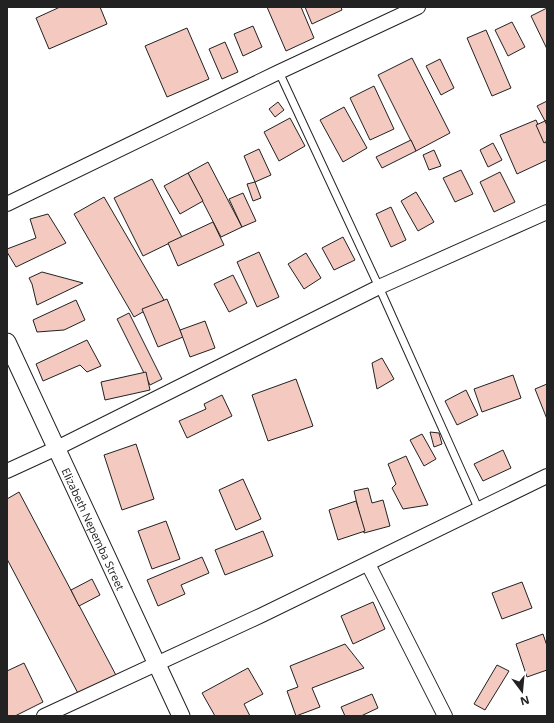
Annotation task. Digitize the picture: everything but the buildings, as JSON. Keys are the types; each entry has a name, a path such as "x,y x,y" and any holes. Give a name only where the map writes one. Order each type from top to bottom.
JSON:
{"street":[{"path":"7,204 279,72 418,7"},
{"path":"7,471 379,287 547,212"},
{"name":"Elizabeth Nepemba Street","path":"7,342 181,716"},
{"path":"44,716 262,615 547,476"},
{"path":"368,564 445,716"}],"lane":[{"path":"279,72 379,287 479,510"}]}
